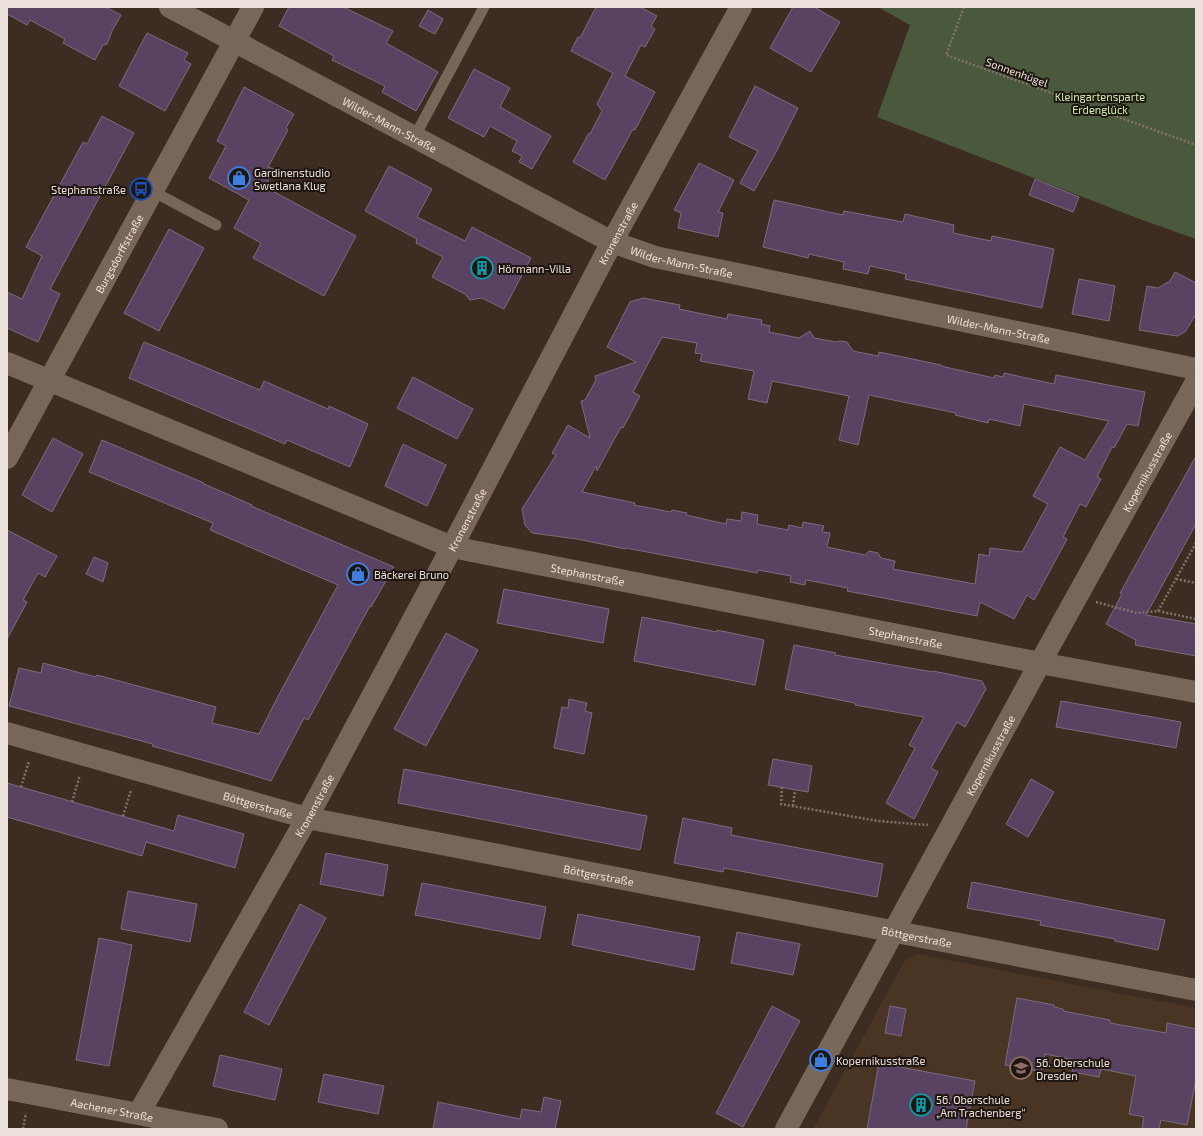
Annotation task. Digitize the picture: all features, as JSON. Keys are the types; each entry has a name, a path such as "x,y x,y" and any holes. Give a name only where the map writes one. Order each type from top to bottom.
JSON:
{"street":[{"name":"Wilder-Mann-Straße","path":"170,7 612,242 655,257 1196,369"},
{"name":"Burgsdorffstraße","path":"7,458 253,7"},
{"name":"Kronenstraße","path":"139,1113 307,818 452,547 612,242 741,7"},
{"name":"Stephanstraße","path":"7,363 452,547 1040,663 1196,692"},
{"name":"Kopernikusstraße","path":"786,1129 1040,663 1196,382"},
{"name":"Böttgerstraße","path":"7,733 307,818 1196,990"},
{"name":"Aachener Straße","path":"7,1089 217,1129"}],"lane":[{"path":"414,138 484,7"},
{"path":"152,191 216,224"}],"path":[{"name":"Sonnenhügel","path":"964,7 946,55 1196,145"},
{"path":"1158,611 1196,543"},
{"path":"1176,579 1196,583"},
{"path":"1076,598 1137,613 1158,611 1196,619"},
{"path":"21,787 28,765"},
{"path":"72,802 79,779"},
{"path":"782,787 781,804 878,821 924,823 949,831"},
{"path":"793,806 795,790"},
{"path":"123,816 130,793"}],"shaded area":[{"name":"56. Oberschule Dresden","path":"917,954 1196,1008 1196,1129 813,1129 905,960"}],"green space":[{"name":"Kleingartensparte Erdenglück","path":"878,7 1196,7 1196,239 1142,220 877,117 910,25"}],"building":[{"path":"7,7 105,7 121,15 107,44 103,45 95,60 63,43 65,39 30,20 27,25 7,14"},
{"path":"289,7 343,7 393,31 386,43 438,72 416,111 382,92 385,86 332,60 334,56 279,26"},
{"path":"596,7 640,7 657,16 651,26 655,29 645,47 641,45 625,76 655,92 635,130 633,129 605,180 573,162 602,111 597,104 613,73 571,51 578,37 580,38"},
{"path":"793,7 814,7 840,22 811,72 770,48"},
{"path":"428,10 443,19 435,34 419,26"},
{"path":"147,33 188,53 184,60 191,64 165,111 119,86"},
{"path":"474,69 510,88 500,107 551,136 532,169 519,162 522,156 512,151 517,141 490,126 484,137 448,118"},
{"path":"755,86 798,108 775,154 754,191 740,183 758,151 729,137"},
{"path":"244,87 294,114 286,128 288,130 268,167 274,169 265,187 356,236 324,296 253,258 261,243 234,228 249,200 209,178 226,146 217,141"},
{"path":"102,116 134,133 50,289 60,294 38,342 7,328 7,292 22,299 42,256 26,247 83,142 87,144"},
{"path":"699,163 734,180 718,212 723,213 718,237 678,228 681,213 674,210"},
{"name":"Hörmann-Villa","path":"389,166 432,189 417,217 465,241 472,227 531,258 504,309 482,298 470,300 465,294 432,277 443,257 416,243 417,239 365,211"},
{"path":"1035,179 1079,197 1073,212 1029,195"},
{"path":"774,200 843,215 844,211 903,222 905,214 954,225 953,233 991,241 992,236 1054,249 1042,308 905,279 906,274 870,266 868,274 843,269 844,262 809,254 808,258 763,247"},
{"path":"169,229 204,248 159,331 124,313"},
{"path":"1175,272 1196,283 1196,314 1190,324 1185,332 1177,336 1139,330 1147,286 1158,288 1170,281"},
{"path":"1079,279 1115,286 1109,321 1072,314"},
{"path":"643,298 680,305 679,309 727,319 728,314 762,320 761,324 770,326 769,332 799,338 810,331 814,338 836,342 847,342 853,351 878,356 879,352 994,378 995,375 1003,377 1004,373 1054,384 1056,375 1145,392 1138,426 1127,424 1114,448 1112,447 1097,477 1101,479 1086,507 1080,504 1063,537 1067,539 1034,600 1027,595 1014,619 980,602 977,616 847,591 848,588 806,580 805,585 790,582 791,576 758,570 757,573 577,539 532,533 525,525 522,509 556,455 552,453 568,425 590,438 581,401 585,400 596,380 595,376 636,362 607,347 630,302","holes":["662,337 697,343 695,353 702,354 700,361 754,371 748,399 767,403 772,381 849,396 839,440 858,445 869,395 956,413 955,415 988,423 989,419 1020,426 1024,404 1109,421 1085,460 1060,447 1033,496 1048,504 1022,552 990,548 989,556 979,554 975,584 893,569 895,561 881,558 878,553 869,551 865,555 827,547 830,533 822,532 824,526 803,522 802,528 789,525 788,530 757,524 758,515 742,512 741,521 727,519 726,524 686,515 687,513 672,510 671,512 634,505 635,503 582,492 596,466 597,471 621,427 623,428 640,396 633,392"]},
{"path":"144,342 260,390 264,381 328,409 329,406 368,424 350,467 287,440 285,444 129,378"},
{"path":"413,377 473,409 457,439 397,408"},
{"path":"53,438 83,454 52,512 22,495"},
{"path":"102,440 204,483 252,505 251,506 394,567 371,607 370,606 308,720 304,718 271,781 152,746 153,744 9,706 19,668 41,673 43,663 96,677 97,675 216,707 212,723 259,734 338,585 210,530 213,523 89,472"},
{"path":"403,444 446,465 427,506 385,486"},
{"path":"1196,456 1196,524 1146,615 1196,624 1196,656 1135,645 1136,640 1106,624 1122,594 1120,593"},
{"path":"7,530 57,556 45,577 38,573 23,600 27,602 7,639"},
{"path":"94,557 108,563 103,582 86,574"},
{"path":"504,589 609,609 603,643 497,623"},
{"path":"642,617 764,640 755,685 634,661"},
{"path":"446,633 478,650 426,746 394,729"},
{"path":"794,645 836,653 835,655 933,671 982,681 986,689 965,727 957,722 931,768 938,772 914,819 886,803 915,748 909,745 924,717 855,705 855,703 785,689"},
{"path":"569,699 587,703 585,711 592,713 584,754 554,748 562,707 568,708"},
{"path":"1061,701 1181,722 1176,748 1056,727"},
{"path":"773,759 812,766 808,792 768,785"},
{"path":"404,769 647,816 640,850 398,803"},
{"path":"1031,779 1054,792 1028,837 1006,824"},
{"path":"7,783 174,831 178,815 244,834 235,868 146,842 142,856 7,817"},
{"path":"683,818 732,828 731,835 883,864 877,897 724,868 723,872 674,863"},
{"path":"326,853 388,865 383,896 320,884"},
{"path":"972,882 1165,920 1158,950 1115,941 1115,939 1040,925 1041,921 967,908"},
{"path":"422,883 546,907 540,939 415,915"},
{"path":"128,891 197,904 190,942 121,929"},
{"path":"300,904 326,918 269,1025 244,1012"},
{"path":"578,914 700,937 694,970 572,945"},
{"path":"737,932 800,944 793,975 731,963"},
{"path":"99,938 132,945 109,1066 76,1060"},
{"path":"1017,998 1054,1005 1054,1007 1063,1009 1063,1011 1110,1020 1110,1023 1166,1033 1167,1023 1196,1029 1196,1079 1187,1125 1161,1120 1159,1129 1142,1129 1144,1117 1129,1114 1136,1076 1101,1069 1099,1077 1072,1072 1075,1060 1045,1054 1041,1072 1005,1065"},
{"path":"772,1006 800,1021 743,1127 716,1113"},
{"path":"890,1006 906,1009 901,1036 885,1033"},
{"path":"220,1055 282,1069 275,1100 213,1086"},
{"name":"56. Oberschule „Am Trachenberg“","path":"879,1063 975,1081 966,1129 867,1129"},
{"path":"324,1074 384,1086 378,1114 318,1102"},
{"path":"544,1097 561,1101 555,1129 433,1129 438,1102 520,1119 522,1109 541,1112"}],"place":[{"name":"Gardinenstudio Swetlana Klug","path":"239,178"},
{"name":"Stephanstraße","path":"141,189"},
{"name":"Hörmann-Villa","path":"482,268"},
{"name":"Bäckerei Bruno","path":"358,574"},
{"name":"Kopernikusstraße","path":"821,1060"},
{"name":"56. Oberschule Dresden","path":"1021,1068"},
{"name":"56. Oberschule „Am Trachenberg“","path":"921,1105"}]}
